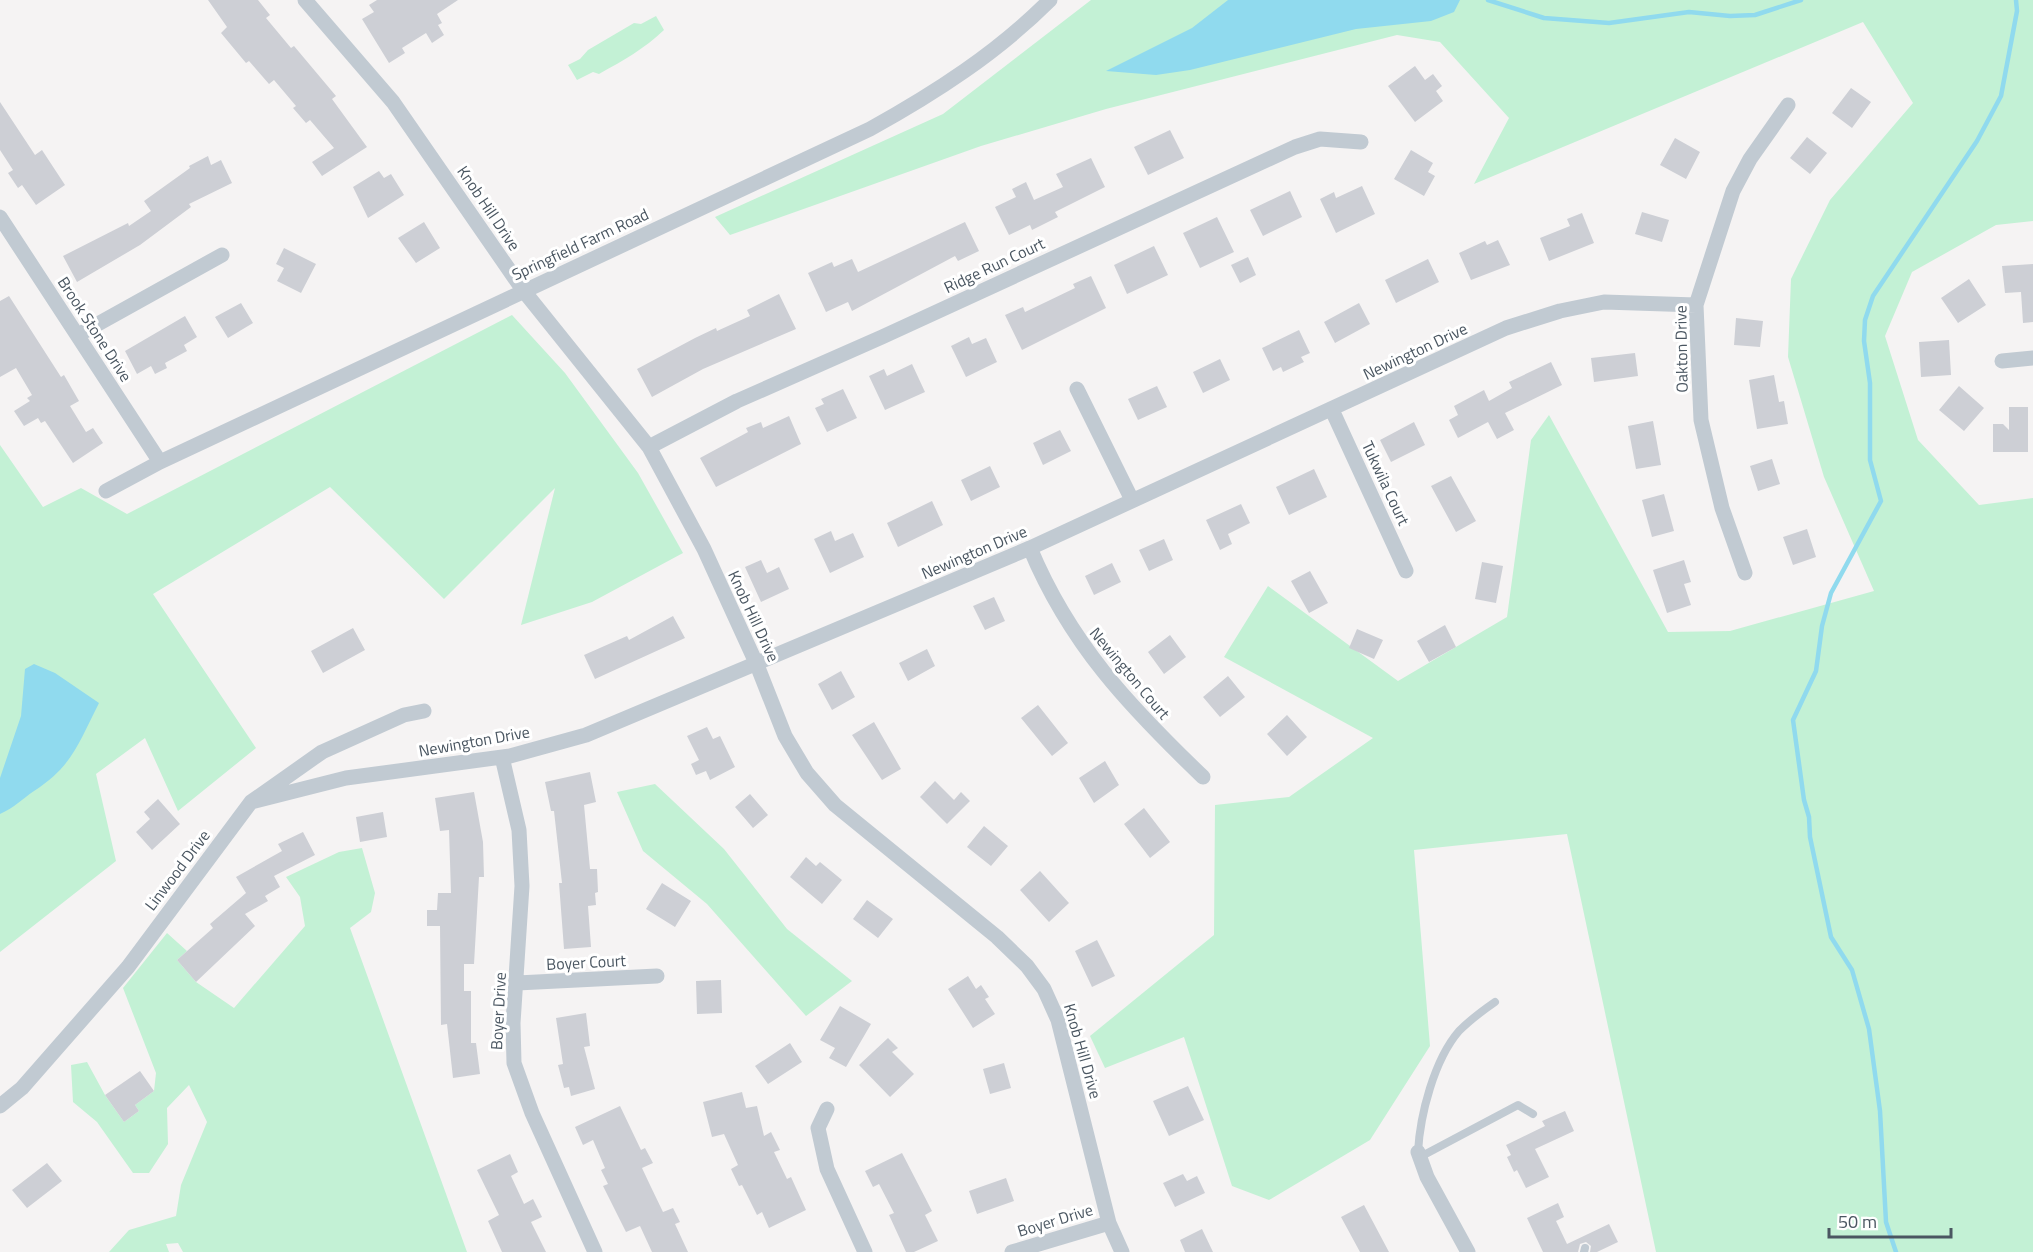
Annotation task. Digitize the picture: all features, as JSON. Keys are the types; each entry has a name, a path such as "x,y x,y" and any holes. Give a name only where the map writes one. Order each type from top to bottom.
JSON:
{"street":[{"name":"Springfield Farm Road","path":"106,491 159,462 879,124 964,73 1050,0"},
{"name":"Knob Hill Drive","path":"311,2 393,102 523,290 649,447 704,549 757,665 786,736 807,773 835,805 998,937 1027,966 1044,989 1058,1020 1109,1223 1122,1252"},
{"name":"Oakton Drive","path":"1745,573 1722,508 1701,420 1696,305 1733,191 1749,159 1788,105"},
{"name":"Ridge Run Court","path":"649,447 737,400 882,337 1273,156 1320,139 1362,142"},
{"name":"Brook Stone Drive","path":"0,217 159,462"},
{"path":"78,335 222,255"},
{"name":"Newington Drive","path":"250,802 346,778 502,757 586,735 757,665 1030,548 1506,328 1560,311 1604,302 1696,305"},
{"path":"2002,361 2033,358"},
{"path":"1077,389 1132,500"},
{"name":"Tukwila Court","path":"1332,410 1406,571"},
{"name":"Newington Court","path":"1030,548 1046,587 1085,651 1140,716 1203,777"},
{"name":"Linwood Drive","path":"0,1106 22,1088 128,967 250,802 322,752 404,715 424,711"},
{"name":"Boyer Drive","path":"502,757 519,830 522,886 513,1023 514,1063 532,1113 595,1252"},
{"name":"Boyer Court","path":"517,983 657,976"},
{"path":"827,1109 818,1128 827,1169 865,1252"},
{"path":"1419,1155 1427,1177 1468,1252"},
{"name":"Boyer Drive","path":"1012,1252 1109,1223"}],"lane":[{"path":"1495,1002 1471,1019 1446,1050 1427,1097 1419,1129 1419,1155 1518,1105 1533,1114"}],"green space":[{"path":"1091,0 2033,0 2033,221 1996,225 1912,272 1885,336 1918,440 1979,505 2033,498 2033,1252 1656,1252 1567,834 1414,850 1430,1046 1370,1140 1269,1200 1232,1186 1184,1037 1105,1068 1090,1036 1214,935 1215,805 1289,797 1373,738 1224,657 1268,586 1398,681 1507,617 1531,440 1549,415 1668,632 1730,631 1874,591 1824,477 1788,357 1791,279 1830,200 1913,103 1863,22 1474,184 1509,118 1440,42 1397,35 1106,109 981,146 730,235 715,217 943,114"},
{"path":"656,16 664,30 649,43 599,74 593,72 577,80 568,65 580,59 588,50 634,23 641,24"},
{"path":"512,315 565,373 638,473 683,553 592,602 521,625 555,488 444,599 330,487 153,594 256,748 178,811 145,738 96,774 116,861 0,952 0,445 43,507 81,488 127,514"},
{"path":"655,784 724,849 787,929 852,981 806,1016 707,904 643,851 617,792"},
{"path":"362,848 375,893 371,912 350,928 467,1252 183,1252 178,1243 166,1244 169,1252 109,1252 129,1230 176,1216 181,1185 207,1122 189,1085 167,1108 168,1144 149,1173 133,1173 97,1122 73,1102 71,1065 87,1062 105,1095 124,1122 139,1111 135,1105 154,1091 156,1073 123,988 167,933 187,951 177,960 196,982 234,1008 305,926 300,897 286,877 339,852"}],"water":[{"path":"1228,0 1460,0 1454,12 1431,21 1356,29 1190,70 1156,75 1106,71 1192,28"},
{"path":"34,664 55,673 99,703 74,752 58,772 0,814 0,778 21,716 25,669"}],"building":[{"path":"208,0 258,0 270,15 266,18 291,48 294,46 336,96 332,99 367,147 322,176 312,162 334,148 310,120 306,123 293,108 296,106 274,80 269,84 249,61 246,63 221,33 227,27"},
{"path":"377,0 458,0 437,14 442,23 438,25 444,35 432,43 426,33 402,48 405,53 389,63 362,19 374,12 369,5"},
{"path":"1415,66 1425,80 1433,74 1442,86 1436,91 1443,101 1415,122 1388,86"},
{"path":"1851,88 1871,102 1852,128 1832,113"},
{"path":"0,102 35,155 42,150 65,185 36,205 22,185 18,188 8,173 13,170 0,150"},
{"path":"1170,130 1184,158 1148,175 1134,147"},
{"path":"1807,137 1827,153 1810,174 1790,158"},
{"path":"1675,138 1700,152 1686,179 1660,165"},
{"path":"1411,150 1433,163 1428,172 1435,176 1424,196 1394,179"},
{"path":"208,156 211,165 221,160 232,183 189,204 191,207 140,245 77,282 63,256 128,223 129,226 151,211 144,201 190,168 189,166"},
{"path":"1091,158 1105,187 1055,212 1058,217 1032,230 1030,225 1009,235 995,207 1016,197 1012,189 1026,182 1034,200 1063,187 1056,174"},
{"path":"379,171 384,178 391,174 404,195 368,218 353,187"},
{"path":"1362,186 1375,214 1336,233 1320,199 1334,192 1336,198"},
{"path":"1290,191 1302,217 1263,236 1250,210"},
{"path":"1642,212 1669,220 1662,242 1635,234"},
{"path":"1582,213 1594,243 1549,261 1540,238 1570,226 1567,219"},
{"path":"1217,217 1234,252 1200,268 1183,233"},
{"path":"424,222 440,248 416,263 398,238"},
{"path":"965,222 979,251 958,261 955,256 852,311 848,302 826,312 808,273 832,262 834,267 852,259 858,272"},
{"path":"1498,240 1510,265 1471,280 1459,253 1485,241 1487,245"},
{"path":"1154,246 1168,275 1127,294 1114,265"},
{"path":"284,248 316,264 301,293 277,281 284,268 276,264"},
{"path":"1248,257 1256,275 1240,283 1231,265"},
{"path":"1428,259 1439,282 1396,303 1385,280"},
{"path":"2033,264 2033,322 2023,323 2021,292 2005,293 2002,266"},
{"path":"1091,276 1106,308 1022,350 1005,315 1023,307 1025,312 1075,288 1073,284"},
{"path":"1969,279 1986,305 1958,323 1941,298"},
{"path":"779,294 796,329 703,369 652,397 637,369 716,328 717,331 750,316 747,310"},
{"path":"9,296 61,377 64,375 79,401 70,406 86,432 93,428 103,443 73,463 45,421 41,423 38,418 24,426 14,411 30,401 27,398 32,395 16,368 0,377 0,301"},
{"path":"241,303 253,323 228,338 215,317"},
{"path":"1359,303 1370,324 1335,343 1324,322"},
{"path":"185,316 197,337 184,345 187,351 165,363 167,368 155,374 151,366 137,374 125,351"},
{"path":"1736,318 1763,321 1760,347 1734,345"},
{"path":"1299,330 1310,353 1301,357 1304,362 1283,372 1281,367 1273,371 1262,348"},
{"path":"969,337 972,344 986,338 997,362 966,377 951,346"},
{"path":"1949,340 1951,375 1921,377 1919,342"},
{"path":"1635,353 1638,376 1594,382 1591,358"},
{"path":"1220,359 1230,380 1203,393 1193,372"},
{"path":"1551,362 1562,385 1505,413 1514,430 1497,439 1488,422 1458,438 1449,420 1458,415 1454,406 1484,390 1489,401 1512,388 1509,382"},
{"path":"912,364 925,392 885,410 869,376 884,369 887,376"},
{"path":"1774,375 1779,402 1784,401 1788,424 1757,429 1749,380"},
{"path":"1157,386 1167,407 1138,420 1128,399"},
{"path":"1959,386 1984,408 1964,431 1939,410"},
{"path":"843,389 857,418 827,432 815,408 824,404 821,399"},
{"path":"2009,407 2028,407 2028,452 1993,452 1993,424 2003,424 2009,430"},
{"path":"789,416 801,444 716,487 700,458 748,432 746,428 761,422 763,428"},
{"path":"1653,421 1661,465 1636,469 1628,426"},
{"path":"1414,422 1425,445 1391,462 1380,440"},
{"path":"1060,430 1071,451 1043,465 1033,443"},
{"path":"1772,459 1780,484 1758,491 1750,466"},
{"path":"990,466 1000,487 971,501 961,480"},
{"path":"1314,469 1327,497 1289,515 1276,487"},
{"path":"1451,476 1476,521 1456,532 1431,486"},
{"path":"1664,494 1674,531 1652,537 1642,500"},
{"path":"932,501 943,525 898,547 887,523"},
{"path":"1241,504 1250,523 1228,534 1232,544 1220,550 1206,520"},
{"path":"1807,529 1816,557 1793,565 1783,537"},
{"path":"831,531 835,541 853,533 864,557 830,573 814,539"},
{"path":"1164,539 1173,560 1149,571 1139,550"},
{"path":"761,560 767,573 779,567 789,589 761,602 745,567"},
{"path":"1684,560 1691,582 1684,584 1691,605 1667,613 1653,570"},
{"path":"1482,562 1503,566 1496,603 1475,599"},
{"path":"1112,563 1121,582 1094,595 1085,576"},
{"path":"1310,571 1328,603 1309,613 1291,581"},
{"path":"994,597 1005,621 985,630 973,606"},
{"path":"673,616 685,638 595,679 584,655 627,636 629,640"},
{"path":"1445,625 1456,647 1429,662 1417,641"},
{"path":"353,628 365,650 323,673 311,651"},
{"path":"1357,629 1383,640 1374,659 1349,648"},
{"path":"1170,635 1186,657 1164,674 1148,652"},
{"path":"927,649 935,666 908,681 899,663"},
{"path":"841,671 855,697 832,710 818,684"},
{"path":"1228,676 1245,697 1220,717 1203,697"},
{"path":"1038,705 1068,743 1052,756 1021,718"},
{"path":"1287,715 1307,737 1287,756 1267,734"},
{"path":"874,722 901,769 882,780 852,735"},
{"path":"707,727 713,739 720,736 735,767 710,780 706,771 696,775 691,764 699,760 687,736"},
{"path":"1105,761 1119,785 1094,803 1079,778"},
{"path":"590,772 596,802 584,805 590,869 597,869 598,892 595,893 596,905 588,906 591,947 564,949 559,883 562,883 554,811 551,811 545,782"},
{"path":"935,781 954,800 961,792 970,801 947,824 920,797"},
{"path":"474,792 483,842 484,877 479,877 474,964 464,964 464,991 471,991 471,1043 476,1043 480,1074 453,1078 447,1024 441,1025 440,926 427,926 427,910 437,910 438,893 451,893 449,830 440,831 435,798"},
{"path":"750,794 768,815 753,828 735,807"},
{"path":"158,799 180,824 152,850 136,832 150,819 144,812"},
{"path":"1144,808 1170,842 1150,858 1124,824"},
{"path":"383,812 387,837 360,842 356,817"},
{"path":"984,826 1008,846 991,866 967,847"},
{"path":"303,832 315,855 274,876 280,887 265,896 268,901 245,914 255,926 196,982 177,960 213,928 210,924 246,893 236,877 282,851 278,844"},
{"path":"806,857 816,866 820,862 842,880 822,904 790,877"},
{"path":"1040,871 1069,903 1049,922 1020,890"},
{"path":"662,883 691,901 675,927 646,909"},
{"path":"867,900 893,919 878,938 853,919"},
{"path":"1097,940 1115,976 1092,987 1075,951"},
{"path":"968,976 976,989 981,985 989,997 985,999 995,1014 973,1028 948,989"},
{"path":"721,980 722,1013 697,1014 696,981"},
{"path":"840,1006 871,1024 846,1067 829,1058 835,1048 820,1040"},
{"path":"586,1013 590,1046 584,1047 595,1089 571,1096 569,1087 564,1088 558,1065 563,1064 556,1018"},
{"path":"888,1038 898,1048 892,1052 914,1074 890,1097 859,1065"},
{"path":"790,1043 802,1062 768,1084 755,1066"},
{"path":"1004,1063 1011,1088 990,1094 983,1069"},
{"path":"140,1071 154,1091 135,1105 139,1111 124,1122 105,1095"},
{"path":"1188,1086 1204,1120 1169,1136 1153,1101"},
{"path":"742,1092 746,1108 757,1106 764,1136 771,1132 780,1150 774,1152 787,1179 791,1177 806,1210 769,1228 762,1212 757,1215 742,1185 739,1186 731,1169 738,1165 724,1134 712,1137 703,1102"},
{"path":"620,1106 641,1150 645,1148 653,1163 642,1168 663,1212 673,1208 680,1222 675,1224 688,1252 652,1252 640,1226 626,1232 603,1186 608,1184 601,1170 605,1168 593,1140 583,1145 575,1127"},
{"path":"1565,1111 1574,1131 1535,1149 1549,1177 1526,1188 1517,1170 1514,1172 1507,1157 1511,1155 1506,1145 1545,1126 1542,1121"},
{"path":"902,1153 932,1211 925,1215 938,1241 914,1252 906,1252 889,1215 894,1213 879,1184 873,1187 865,1171"},
{"path":"510,1154 518,1172 511,1176 524,1204 533,1199 542,1217 531,1222 546,1252 502,1252 488,1221 499,1215 477,1170"},
{"path":"47,1163 62,1181 27,1208 12,1190"},
{"path":"1183,1174 1187,1181 1197,1176 1205,1193 1175,1207 1163,1183"},
{"path":"1006,1178 1014,1201 977,1214 969,1191"},
{"path":"1558,1203 1564,1217 1556,1221 1567,1244 1609,1224 1618,1242 1597,1252 1590,1252 1591,1246 1586,1242 1580,1244 1578,1252 1543,1252 1527,1218"},
{"path":"1364,1205 1389,1252 1360,1252 1341,1217"},
{"path":"1202,1229 1213,1252 1185,1252 1180,1240"}],"waterway":[{"path":"1488,0 1544,18 1609,23 1689,12 1730,16 1755,15 1801,0"},
{"path":"1896,1252 1886,1222 1880,1111 1869,1029 1852,970 1831,937 1810,837 1809,817 1804,800 1793,720 1816,671 1822,626 1831,593 1881,501 1870,460 1870,383 1864,341 1865,320 1873,296 1977,141 2001,96 2017,11 2016,0"}]}
